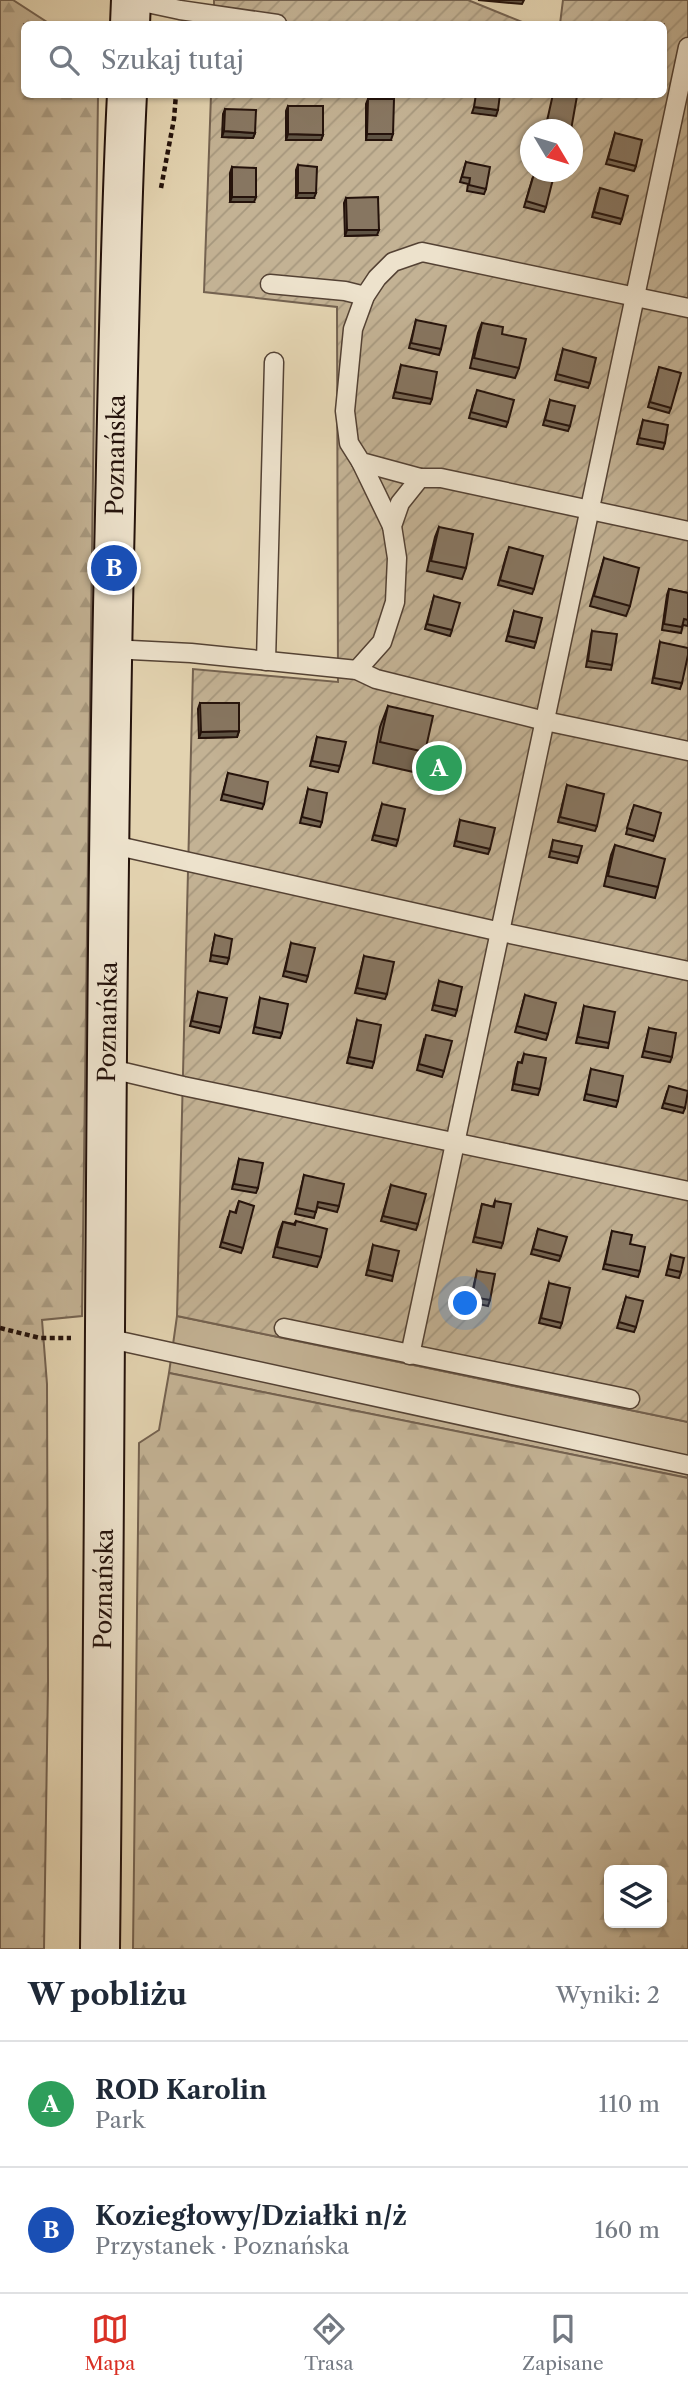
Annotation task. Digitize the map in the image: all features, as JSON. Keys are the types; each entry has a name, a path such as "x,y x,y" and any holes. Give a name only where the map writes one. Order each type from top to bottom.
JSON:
{"street":[{"path":"130,21 132,0"},
{"name":"Poznańska","path":"100,1949 111,649 127,98"}],"lane":[{"path":"132,0 256,21"},
{"path":"410,1355 635,297 672,80 688,47"},
{"path":"357,670 382,642 395,602 397,558 392,526 349,443 345,411 353,329 365,296 377,278 393,262 422,252 688,308"},
{"path":"270,285 345,291 365,296"},
{"path":"266,661 274,362"},
{"path":"361,462 420,478 441,478 688,531"},
{"path":"392,526 400,503 420,478"},
{"path":"111,649 191,653 357,670 376,679 545,721 688,751"},
{"path":"109,844 500,932 688,971"},
{"path":"107,1068 688,1191"},
{"path":"284,1328 629,1399"},
{"path":"106,1338 688,1465"}],"path":[{"path":"0,1328 40,1338 106,1338"}],"green space":[{"path":"0,0 13,0 45,21 21,21 21,98 98,98 82,1316 42,1320 47,1384 48,1683 44,1949 0,1949"},
{"path":"214,0 468,0 520,21 214,21"},
{"path":"563,0 688,0 688,1422 177,1316 193,669 338,682 337,307 204,292 211,98 667,98 667,21 560,21"},
{"path":"177,1316 688,1422 688,1478 169,1373"},
{"path":"169,1373 688,1478 688,1949 133,1949 139,1443 159,1430"}],"building":[{"path":"475,98 500,98 498,110 474,107"},
{"path":"552,98 577,98 573,119 547,119"},
{"path":"368,99 394,99 393,134 367,134"},
{"path":"288,106 323,106 323,135 288,134"},
{"path":"225,109 256,110 255,133 224,131"},
{"path":"615,133 642,140 636,166 608,159"},
{"path":"466,162 490,167 486,189 469,185 470,178 462,177"},
{"path":"298,165 317,167 316,193 298,193"},
{"path":"232,167 256,168 256,197 232,197"},
{"path":"532,182 552,182 546,207 526,201"},
{"path":"600,188 628,196 622,219 594,212"},
{"path":"378,197 379,230 347,230 346,198"},
{"path":"416,320 446,326 441,349 411,343"},
{"path":"482,323 503,327 502,334 526,339 519,368 474,358"},
{"path":"563,349 596,358 590,383 557,374"},
{"path":"401,365 437,372 432,399 395,392"},
{"path":"659,367 681,373 671,408 650,402"},
{"path":"477,390 514,400 508,422 471,412"},
{"path":"550,400 575,406 570,426 545,420"},
{"path":"643,420 668,425 665,443 639,438"},
{"path":"439,527 473,534 466,568 431,561"},
{"path":"509,547 543,556 534,589 500,580"},
{"path":"604,558 639,568 630,606 594,596"},
{"path":"669,589 688,593 688,620 684,619 682,627 664,624"},
{"path":"434,596 460,603 452,630 427,624"},
{"path":"514,611 542,618 536,642 508,636"},
{"path":"592,631 617,634 612,665 588,661"},
{"path":"660,642 688,648 682,683 654,678"},
{"path":"200,703 239,703 239,731 201,732"},
{"path":"388,706 433,716 425,752 380,742"},
{"path":"317,737 346,742 340,766 312,761"},
{"path":"228,773 268,782 264,804 223,794"},
{"path":"567,785 604,794 597,826 560,817"},
{"path":"308,789 327,793 322,822 302,817"},
{"path":"382,804 405,809 398,840 374,835"},
{"path":"634,805 661,813 655,836 627,828"},
{"path":"460,820 495,828 490,849 456,841"},
{"path":"553,840 582,846 579,857 551,851"},
{"path":"615,845 665,859 658,887 608,876"},
{"path":"215,935 232,939 229,958 211,955"},
{"path":"291,943 315,948 308,976 285,971"},
{"path":"364,956 394,962 387,994 357,988"},
{"path":"439,981 462,987 457,1010 434,1005"},
{"path":"198,992 227,998 221,1027 192,1021"},
{"path":"525,995 556,1003 548,1034 517,1026"},
{"path":"260,998 288,1004 282,1033 255,1027"},
{"path":"584,1006 615,1012 609,1043 578,1037"},
{"path":"357,1020 381,1025 374,1062 349,1057"},
{"path":"649,1028 676,1033 672,1057 644,1051"},
{"path":"426,1035 452,1041 444,1071 419,1064"},
{"path":"524,1054 546,1058 540,1089 514,1084 518,1062 522,1063"},
{"path":"591,1069 623,1076 618,1101 586,1094"},
{"path":"669,1086 688,1091 685,1108 664,1103"},
{"path":"239,1159 263,1163 258,1188 234,1184"},
{"path":"304,1175 344,1184 339,1206 318,1202 316,1212 297,1208"},
{"path":"391,1185 426,1194 418,1224 383,1216"},
{"path":"239,1201 254,1206 243,1248 222,1242 230,1211 236,1213"},
{"path":"495,1201 511,1204 503,1243 475,1237 482,1204 494,1207"},
{"path":"296,1221 327,1229 321,1257 277,1247 283,1222 295,1225"},
{"path":"538,1229 567,1237 561,1256 533,1249"},
{"path":"612,1231 632,1235 630,1244 645,1247 640,1271 605,1264"},
{"path":"373,1245 399,1251 393,1276 368,1270"},
{"path":"671,1255 684,1258 681,1272 668,1269"},
{"path":"477,1271 495,1274 490,1300 472,1297"},
{"path":"549,1283 570,1288 562,1323 541,1318"},
{"path":"626,1297 643,1301 636,1327 619,1322"}],"place":[{"name":"Koziegłowy/Działki n/ż","path":"114,568"},
{"name":"ROD Karolin","path":"439,768"}]}
